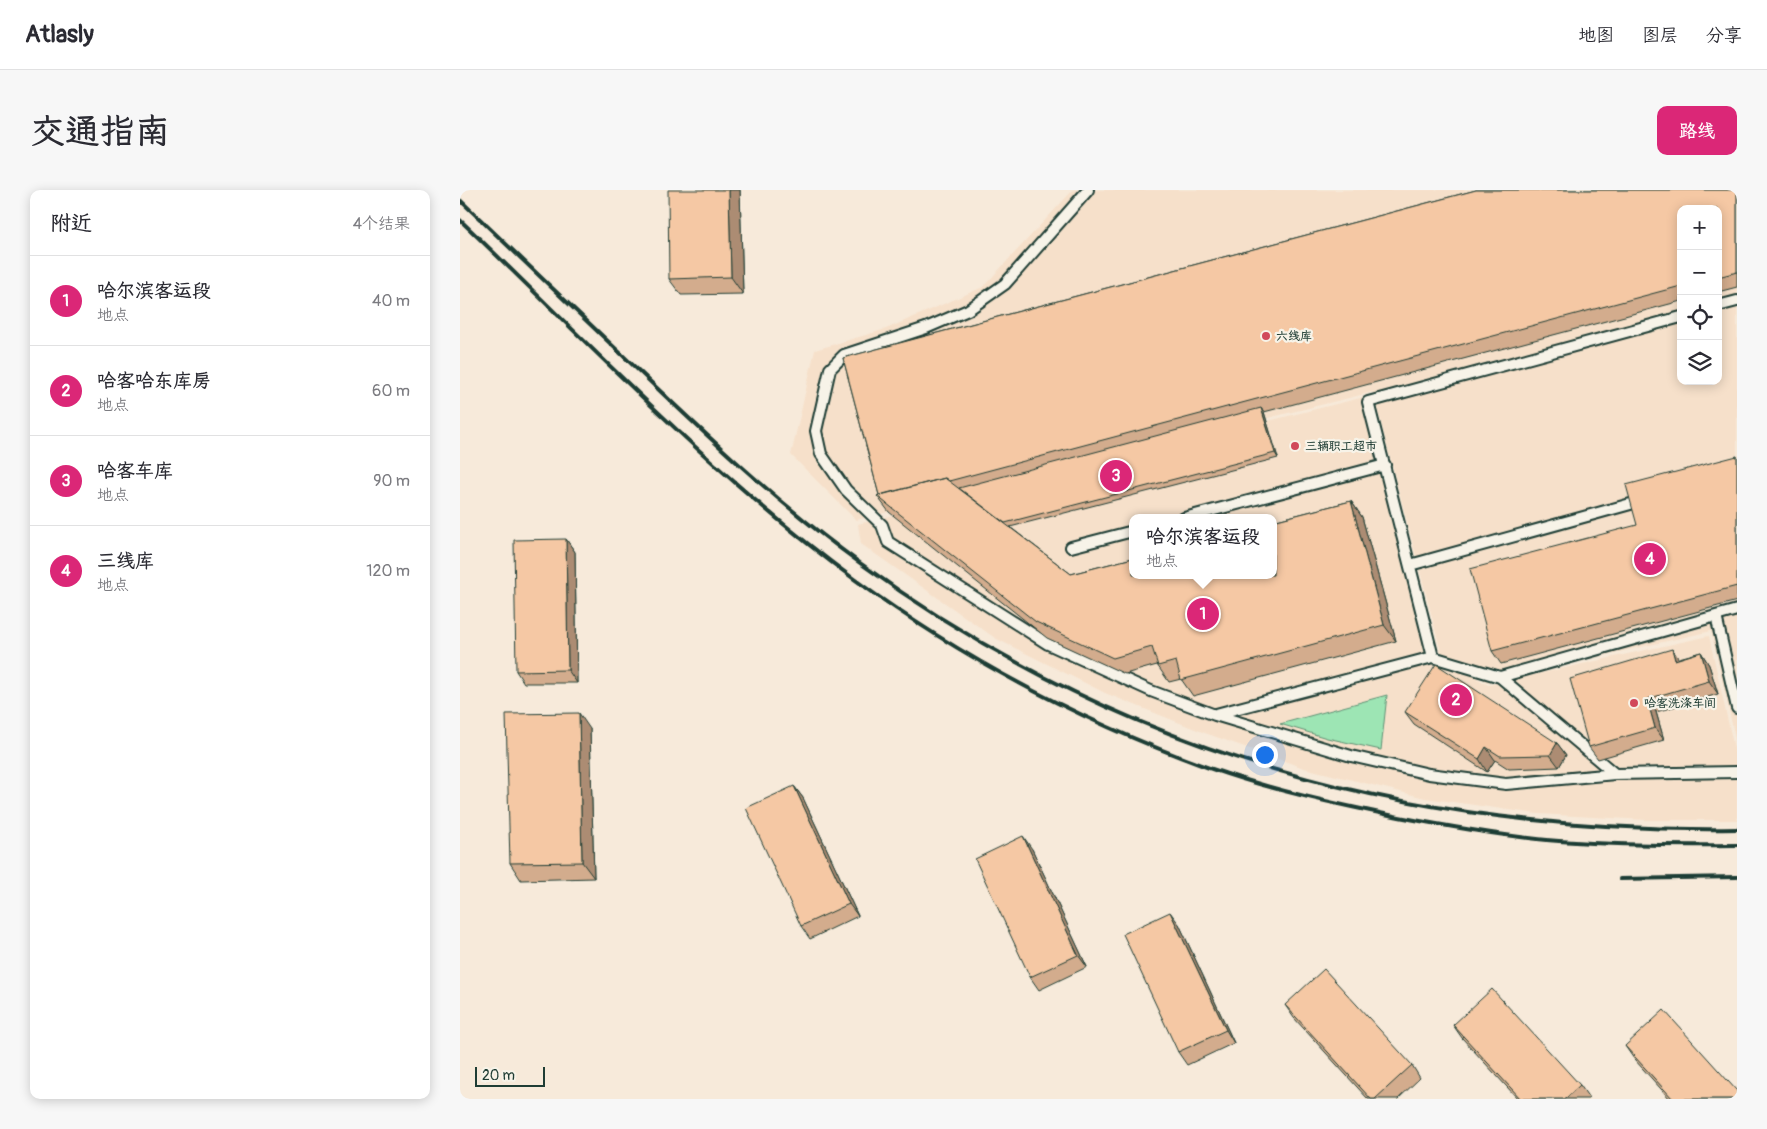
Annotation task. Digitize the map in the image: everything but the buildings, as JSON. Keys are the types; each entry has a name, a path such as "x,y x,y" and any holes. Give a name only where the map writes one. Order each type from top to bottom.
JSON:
{"lane":[{"path":"1088,190 1005,284 968,310 926,328 844,356 830,369 816,432 821,454 846,490 882,525 888,542 1048,644 1151,690 1215,715 1350,756 1429,774 1506,784 1615,774 1737,772"},
{"path":"1722,305 1737,301"},
{"path":"1433,657 1368,402 1677,317"},
{"path":"1199,514 1385,465"},
{"path":"1410,565 1660,496"},
{"path":"1071,547 1129,532"},
{"path":"1500,677 1737,610"},
{"path":"1716,616 1737,708"},
{"path":"1215,715 1433,657 1500,677 1615,774"}],"shaded area":[{"path":"1073,190 1737,190 1737,746 1711,631 1487,682 1441,652 1373,392 856,520 791,455 815,350 886,329 983,287"},
{"path":"1372,395 1438,655 1488,685 1709,636 1737,762 1737,820 1646,820 1538,814 1425,798 1304,768 1205,733 1105,693 995,638 861,544 858,524"}],"green space":[{"path":"1387,695 1381,750 1327,738 1280,724"}],"railway":[{"path":"460,200 691,420 801,518 860,563 960,630 1063,686 1168,733 1276,770 1387,798 1501,817 1617,827 1737,829"},
{"path":"460,220 651,406 750,496 801,538 854,579 938,636 1026,687 1072,710 1165,751 1235,777 1304,796 1399,817 1459,828 1559,841 1648,845 1737,845"},
{"path":"1620,879 1737,877"}],"place":[{"name":"六线库","path":"1266,336"},
{"name":"三辆职工超市","path":"1295,446"},
{"name":"哈客车库","path":"1116,476"},
{"name":"三线库","path":"1650,559"},
{"name":"哈尔滨客运段","path":"1203,614"},
{"name":"哈客哈东库房","path":"1456,700"},
{"name":"哈客洗涤车间","path":"1634,703"}]}
